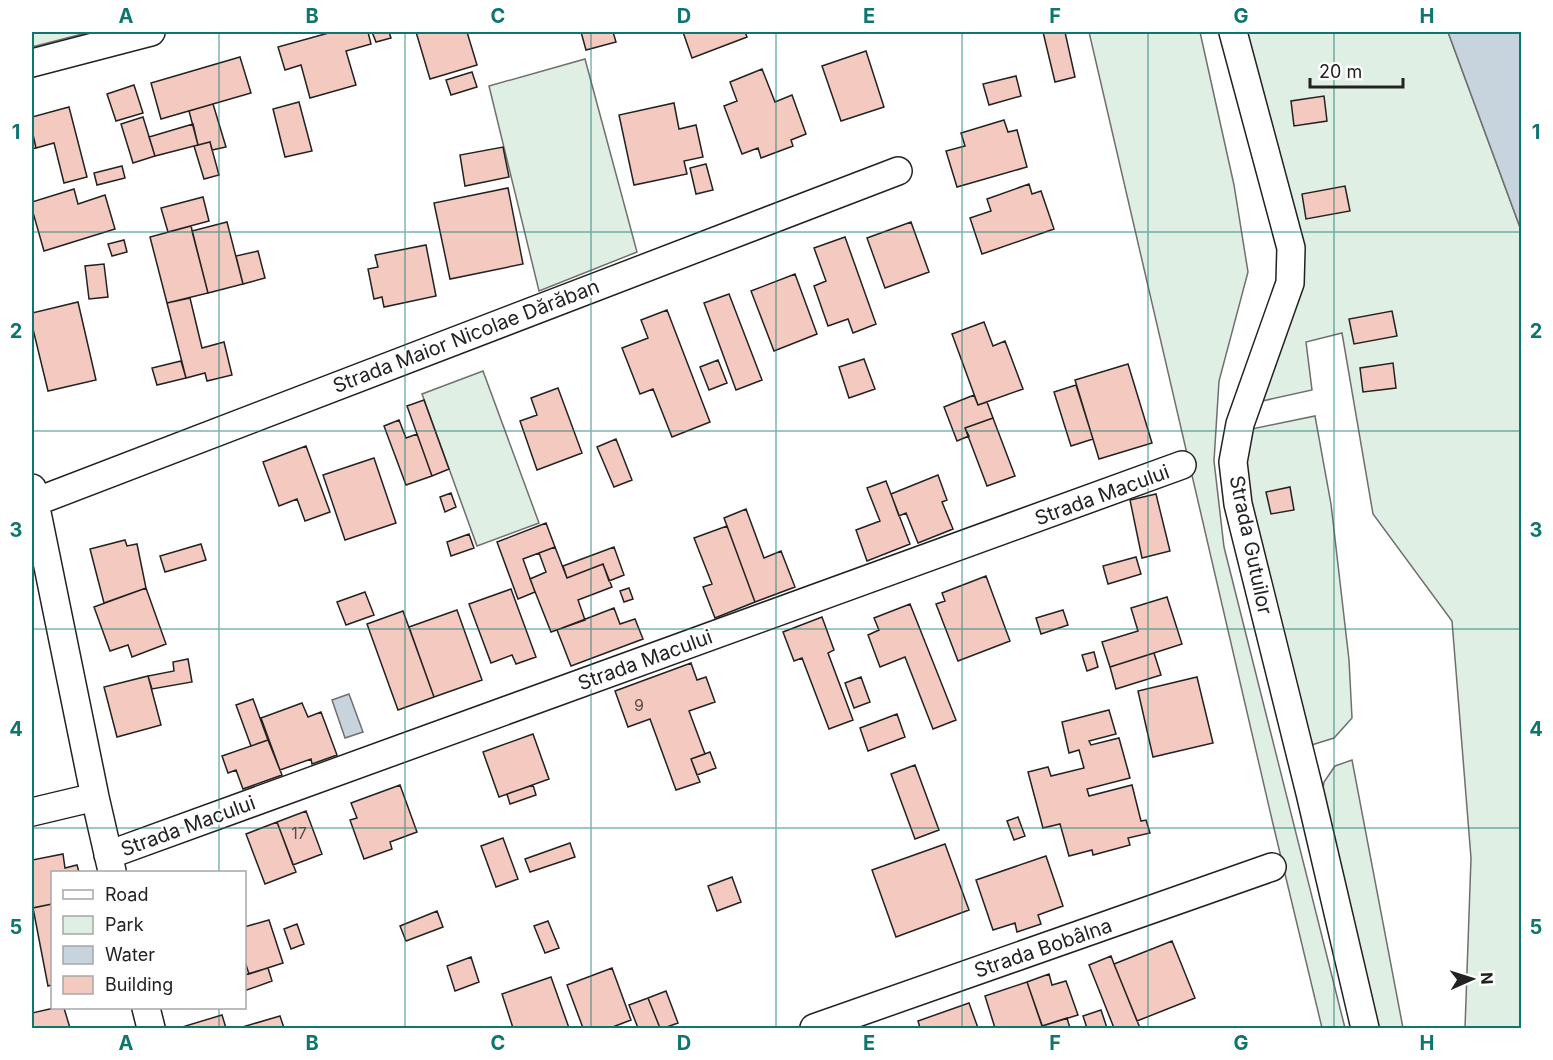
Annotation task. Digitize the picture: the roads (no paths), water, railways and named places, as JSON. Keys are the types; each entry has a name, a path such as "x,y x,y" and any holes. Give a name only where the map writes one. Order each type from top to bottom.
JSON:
{"street":[{"path":"32,63 152,32"},
{"name":"Strada Gutuilor","path":"1233,32 1291,248 1290,283 1240,424 1233,462 1238,504 1310,793 1365,1029"},
{"name":"Strada Maior Nicolae Dărăban","path":"33,495 898,171"},
{"name":"Strada Macului","path":"110,864 1182,465"},
{"path":"33,495 110,864"},
{"path":"32,812 95,797"},
{"name":"Strada Bobâlna","path":"814,1029 1272,867"},
{"path":"146,1009 151,1029"}],"water":[{"path":"1448,32 1521,32 1521,230"},
{"path":"349,694 363,732 345,738 332,700"}]}
